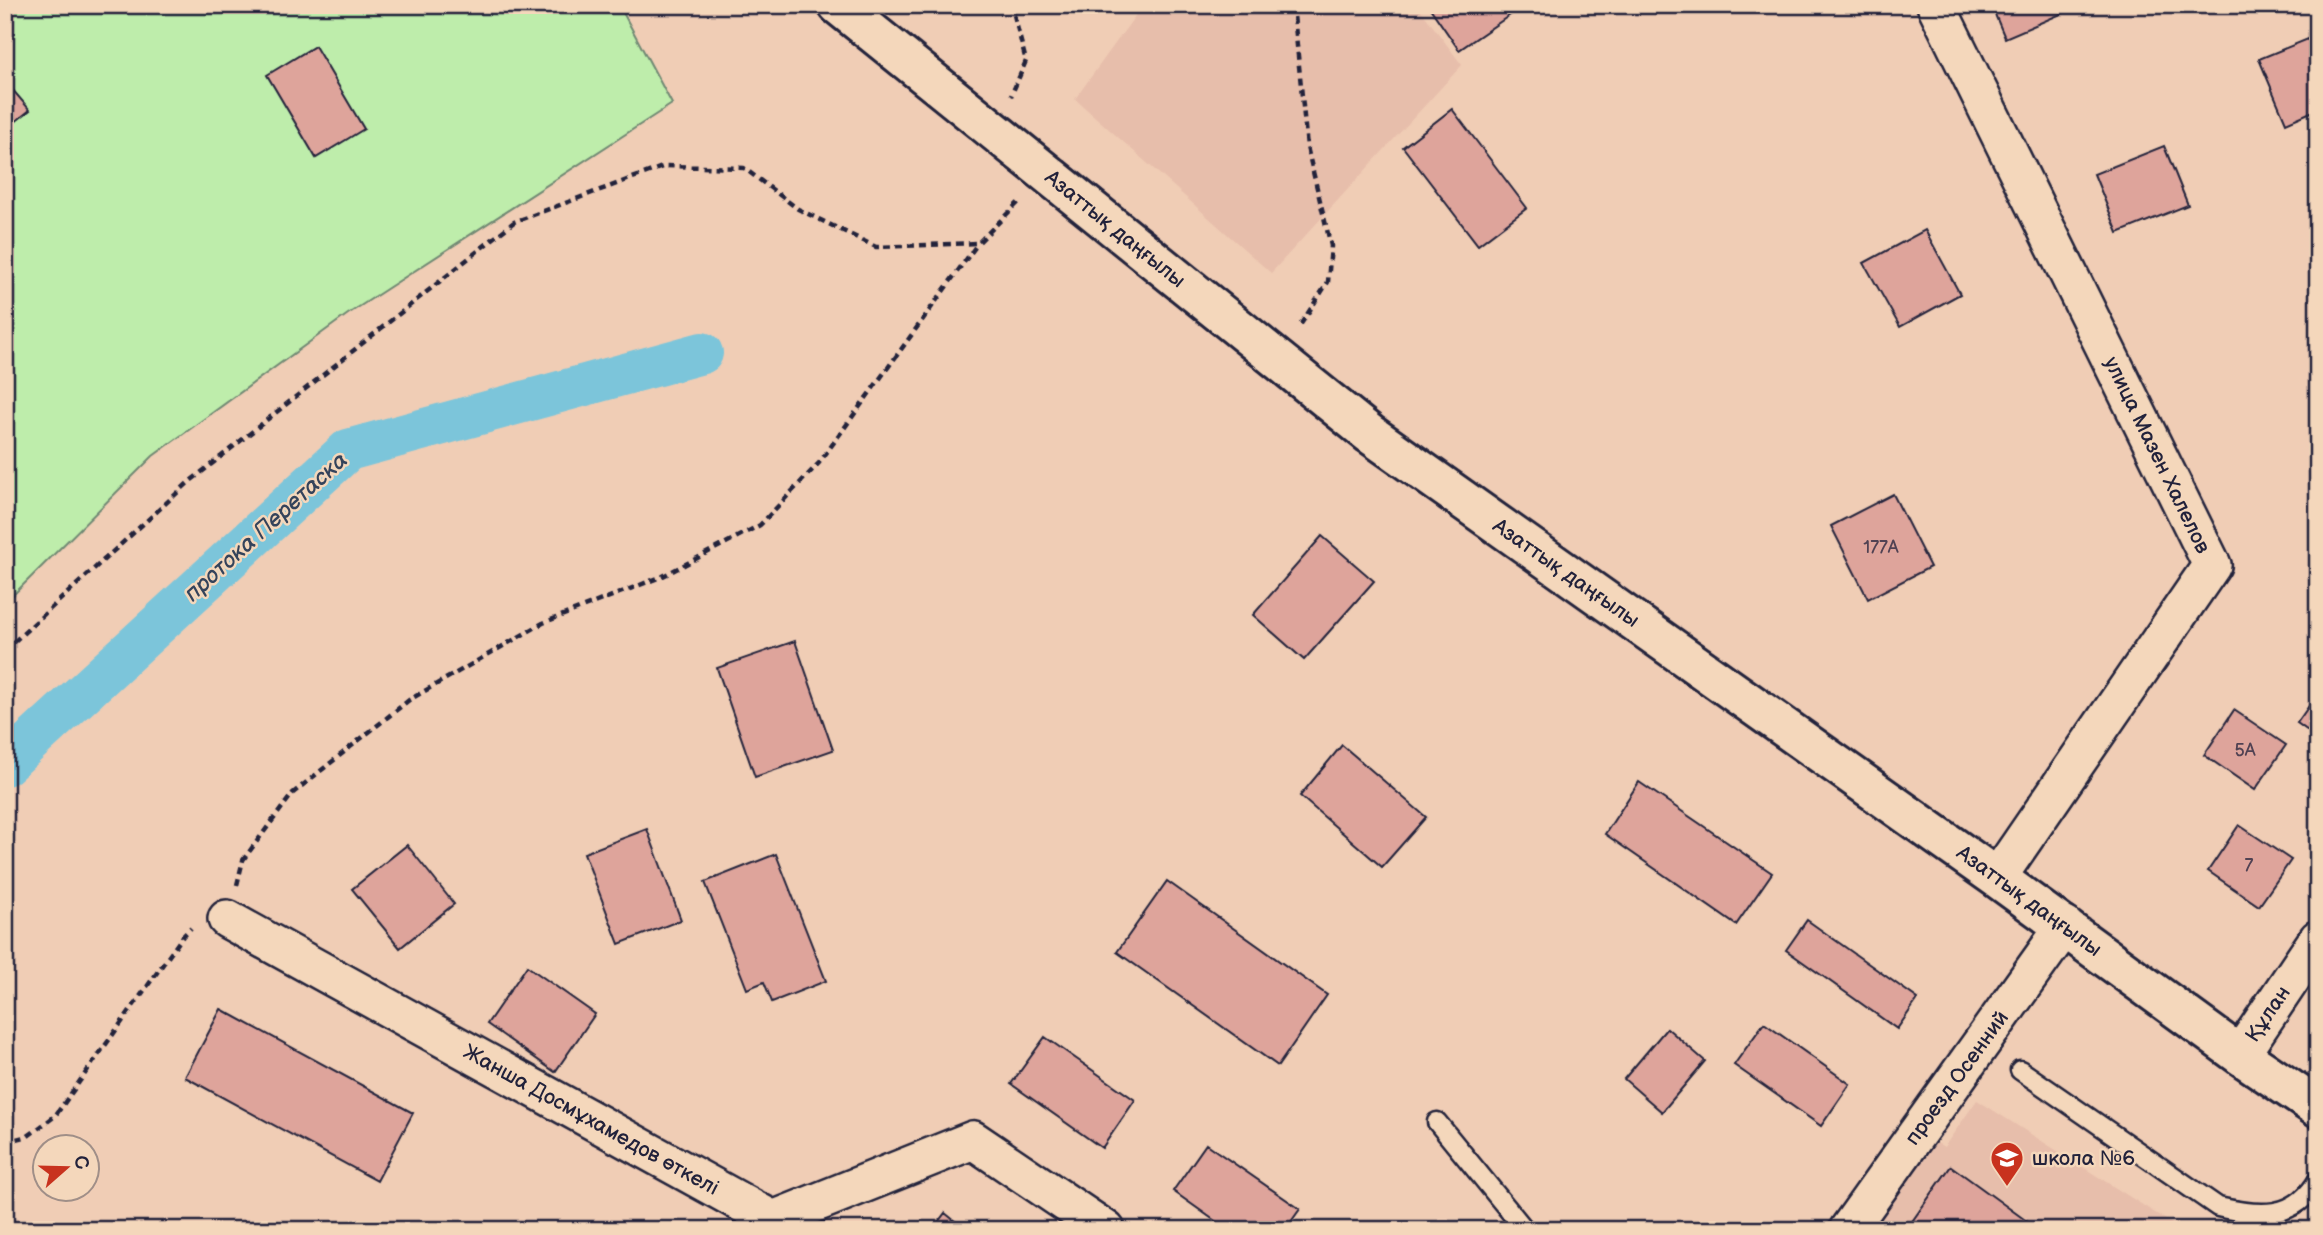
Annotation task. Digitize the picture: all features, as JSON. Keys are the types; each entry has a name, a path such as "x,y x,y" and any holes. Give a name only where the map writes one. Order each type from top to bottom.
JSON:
{"main road":[{"name":"Азаттық даңғылы","path":"838,5 1370,434 2318,1108"}],"street":[{"name":"улица Мазен Халелов","path":"1936,5 2212,565 1997,878"},
{"name":"Жанша Досмұхамедов өткелі","path":"227,919 773,1220 973,1140 1106,1230"},
{"name":"проезд Осенний","path":"1848,1230 2065,926"},
{"name":"Құлан","path":"2241,1055 2318,939"}],"lane":[{"path":"2020,1070 2218,1207 2253,1215 2281,1212 2309,1194 2318,1180"},
{"path":"1437,1122 1525,1230"}],"path":[{"path":"996,133 1026,61 1014,15 1007,5"},
{"path":"1278,360 1328,282 1331,246 1307,147 1293,5"},
{"path":"5,650 188,483 514,222 665,166 744,168 798,209 876,247 978,243"},
{"path":"5,1142 28,1136 55,1116 183,936 202,919 227,919 243,860 293,793 409,700 543,623 663,576 760,526 819,463 978,243 1048,174"}],"shaded area":[{"path":"1143,5 1417,5 1462,65 1271,273 1075,99"},
{"name":"школа №6","path":"1977,1100 2182,1230 1868,1230 1932,1140 1944,1147"}],"green space":[{"path":"5,5 619,5 672,104 348,314 153,456 5,603"}],"building":[{"path":"1428,5 1508,5 1513,13 1459,50"},
{"path":"1991,5 2077,5 2077,7 2005,38"},
{"path":"2318,35 2318,109 2286,123 2259,59"},
{"path":"315,46 364,129 316,158 267,75"},
{"path":"5,81 30,110 5,130"},
{"path":"1452,109 1527,208 1478,245 1403,147"},
{"path":"2164,146 2188,205 2118,233 2094,174"},
{"path":"1925,230 1960,294 1900,327 1864,263"},
{"path":"1893,494 1930,567 1868,599 1831,526"},
{"path":"1322,536 1374,581 1304,660 1253,615"},
{"path":"795,641 833,750 755,777 717,668"},
{"path":"2318,693 2318,738 2297,723"},
{"path":"2234,710 2286,745 2255,790 2204,755"},
{"path":"1342,745 1426,817 1382,867 1300,796"},
{"path":"1639,782 1772,873 1736,925 1605,834"},
{"path":"2239,825 2291,860 2259,906 2208,871"},
{"path":"647,829 681,920 619,944 584,853"},
{"path":"407,845 454,904 400,948 352,889"},
{"path":"776,854 826,981 772,1002 764,982 747,989 705,882"},
{"path":"1167,881 1327,995 1278,1066 1117,952"},
{"path":"1807,920 1918,999 1897,1029 1786,950"},
{"path":"527,966 595,1014 555,1072 487,1024"},
{"path":"221,1009 413,1113 377,1181 185,1077"},
{"path":"1764,1023 1850,1084 1821,1126 1734,1065"},
{"path":"1667,1028 1705,1061 1662,1112 1624,1079"},
{"path":"1045,1037 1135,1100 1102,1148 1011,1084"},
{"path":"1206,1144 1300,1209 1285,1230 1228,1230 1173,1191"},
{"path":"1951,1166 2039,1230 1906,1230"},
{"path":"945,1213 966,1230 932,1230"}],"waterway":[{"name":"протока Перетаска","path":"5,765 348,450 702,353"}],"place":[{"name":"школа №6","path":"2007,1188"}]}
